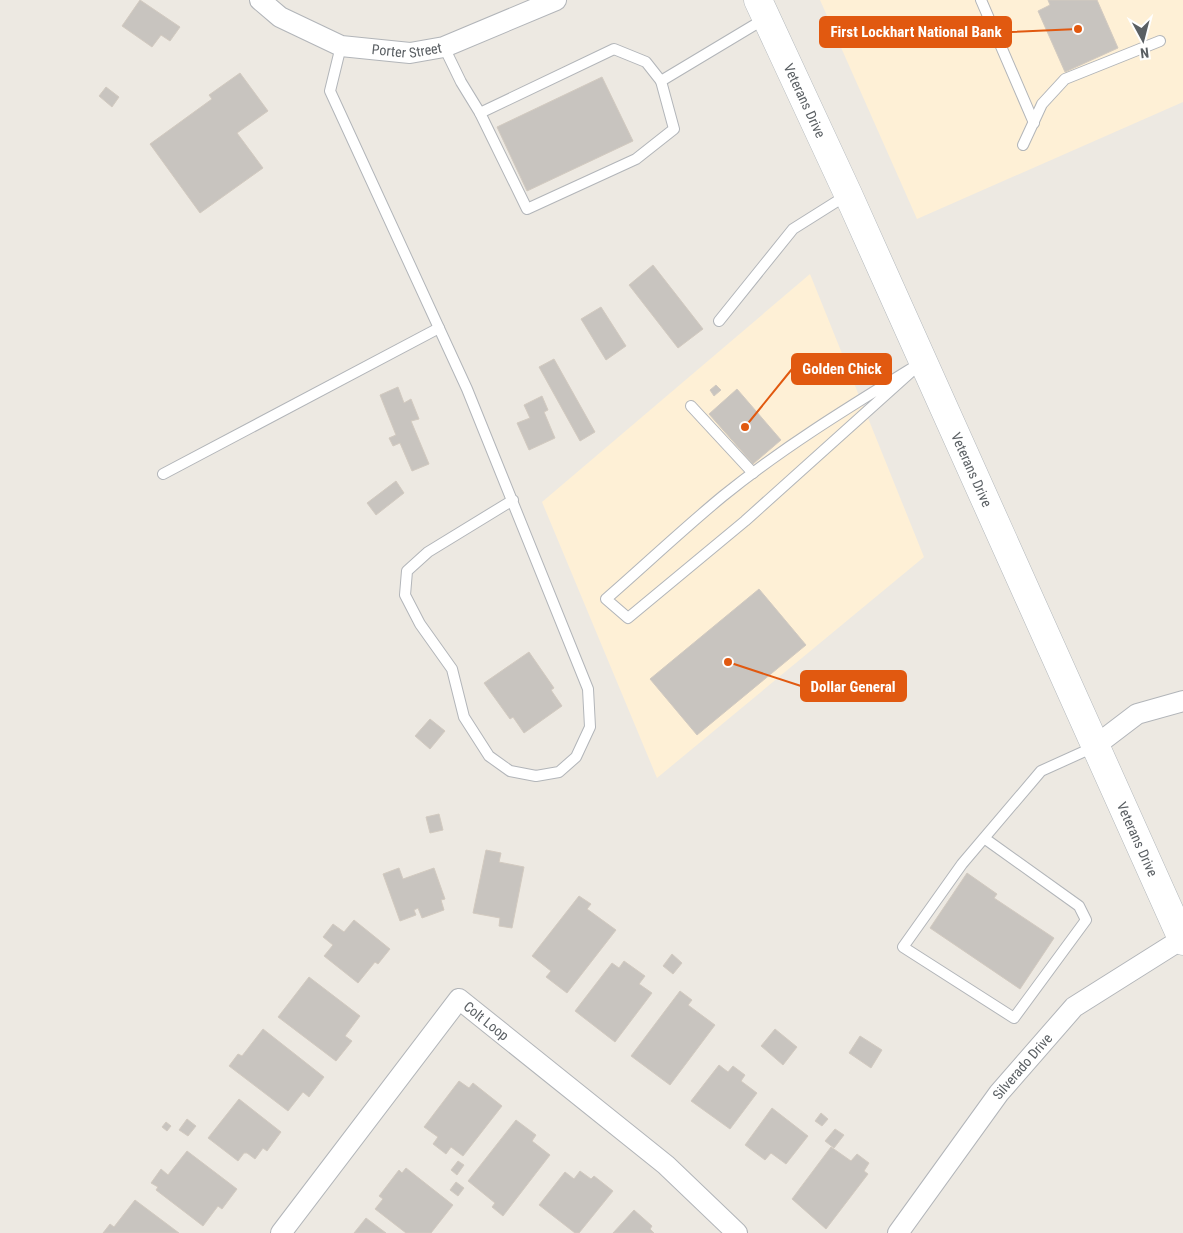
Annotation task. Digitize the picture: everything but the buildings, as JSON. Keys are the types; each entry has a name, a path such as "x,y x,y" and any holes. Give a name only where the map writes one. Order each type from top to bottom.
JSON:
{"main road":[{"name":"Veterans Drive","path":"762,9 848,194 1182,940"}],"street":[{"name":"Porter Street","path":"260,0 280,17 341,46 410,53 444,48 556,0"},
{"path":"1095,746 1137,714 1183,701"},
{"name":"Silverado Drive","path":"898,1233 999,1093 1074,1007 1182,940"},
{"name":"Colt Loop","path":"281,1233 459,999 666,1165 737,1233"}],"lane":[{"path":"982,0 1034,123"},
{"path":"661,81 762,9"},
{"path":"1023,145 1042,104 1065,79 1160,41"},
{"path":"341,46 330,91 407,254 467,389 513,500 588,689 590,727 576,757 559,772 536,776 510,771 489,756 464,717 452,669 420,624 405,595 407,571 421,559 513,500"},
{"path":"444,48 461,82 480,113 527,209 636,159 674,129 661,81 646,62 614,49 480,113"},
{"path":"719,321 793,228 848,194"},
{"path":"163,474 439,328"},
{"path":"922,362 745,521 628,618 606,599 723,496 753,473 824,422 922,362"},
{"path":"691,406 753,473"},
{"path":"984,838 1079,906 1086,920 1014,1018 903,947 962,864 984,838 1042,771 1095,746"}],"shaded area":[{"path":"820,0 1183,0 1183,102 917,219"},
{"path":"810,274 924,557 657,778 542,502"}],"place":[{"name":"First Lockhart National Bank","path":"1078,29"},
{"name":"Golden Chick","path":"745,427"},
{"name":"Dollar General","path":"728,662"}]}
